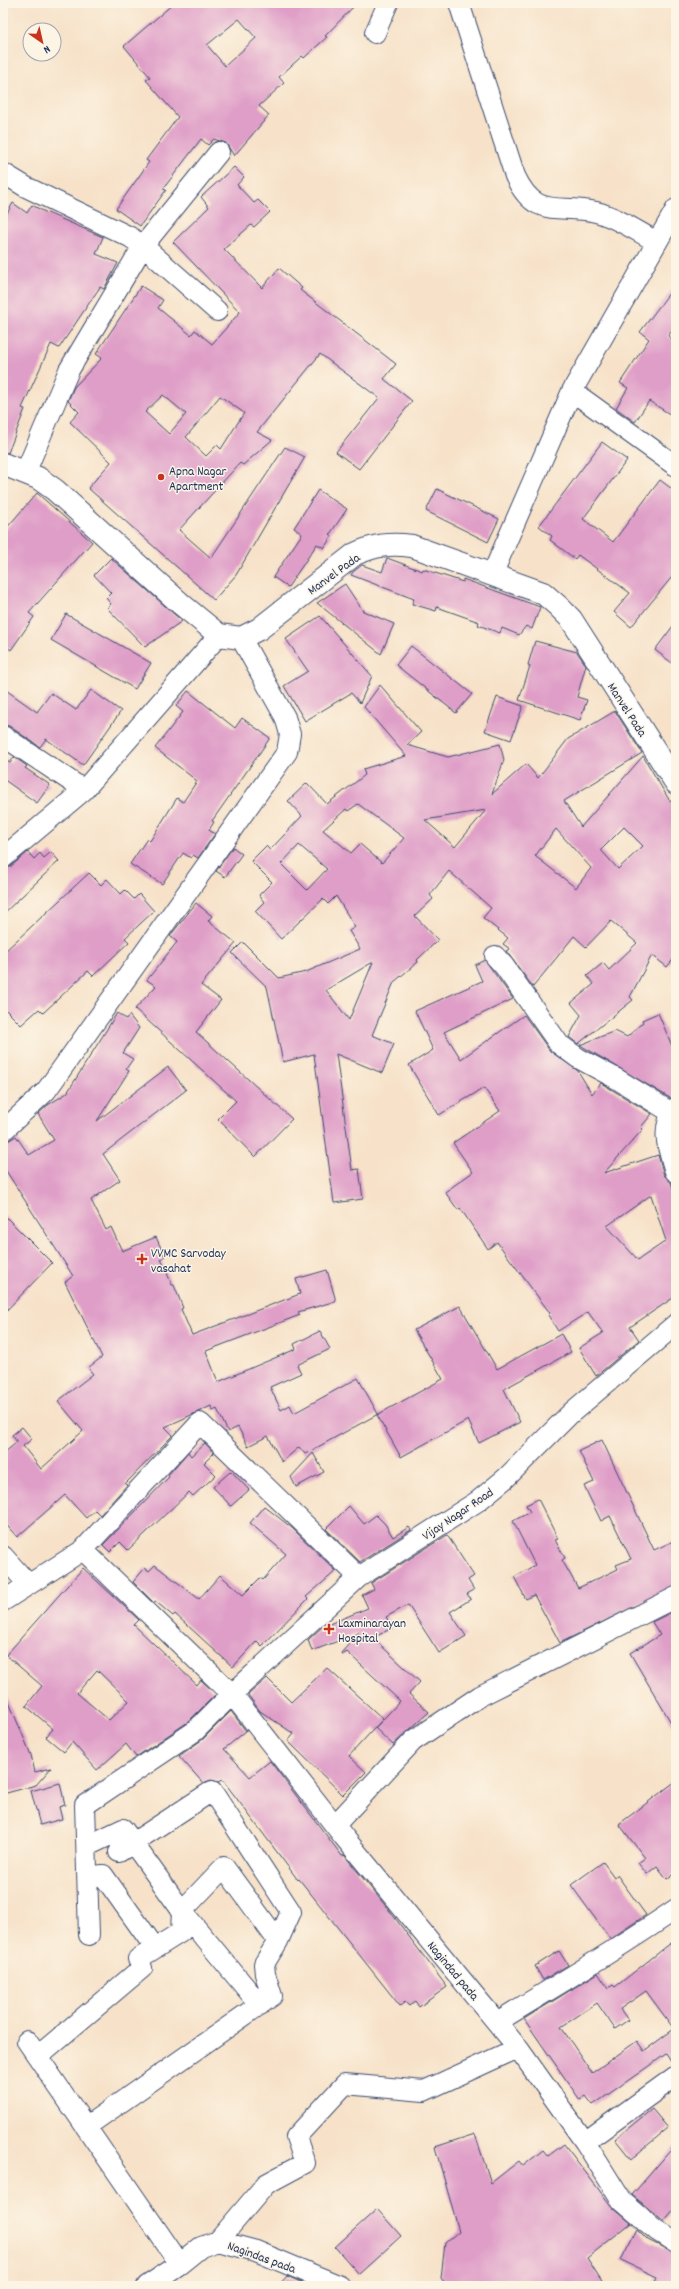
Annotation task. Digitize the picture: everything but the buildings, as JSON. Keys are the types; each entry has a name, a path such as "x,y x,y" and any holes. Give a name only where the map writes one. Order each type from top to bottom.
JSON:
{"main road":[{"path":"3,464 38,478 67,499 181,604 219,635 241,638"},
{"name":"Manvel Pada","path":"241,638 259,629 355,554 372,547 391,543 412,546 543,593 570,619 676,783"},
{"path":"674,1111 666,1130 668,1148 676,1171"}],"street":[{"path":"376,33 388,3"},
{"path":"459,3 515,176 521,189 529,198 540,205 552,208 596,212 657,242"},
{"path":"24,473 69,370 143,246 219,152"},
{"path":"3,173 26,187 130,237 143,246 217,312"},
{"path":"492,575 572,391 676,209"},
{"path":"572,391 676,466"},
{"path":"3,858 84,790 219,635"},
{"path":"3,1131 46,1091 287,752 290,734 285,716 241,638"},
{"path":"3,736 84,790"},
{"path":"495,956 504,966 559,1044 578,1058 674,1111"},
{"name":"Vijay Nagar Road","path":"87,1846 85,1806 195,1731 232,1694 360,1577 478,1501 506,1478 571,1413 676,1324"},
{"path":"3,1601 83,1550 200,1423 360,1577"},
{"name":"Nagindad pada","path":"83,1550 232,1694 335,1826 518,2048 585,2142 622,2201 656,2230 676,2243"},
{"path":"3,1556 28,1584"},
{"path":"335,1826 413,1741 480,1696 676,1597"},
{"path":"86,2126 272,1996 265,1974 264,1964 278,1941 291,1912 212,1791 126,1848"},
{"path":"89,1935 87,1846 123,1829 126,1848 182,1911 260,2005"},
{"path":"180,2264 32,2049 142,1968 138,1959 181,1932 182,1911 224,1867 278,1941"},
{"path":"88,1877 103,1876 155,1948"},
{"path":"497,2022 583,1968 613,1952 676,1909"},
{"path":"218,2241 266,2184 305,2163 296,2137 345,2084 424,2091 518,2048"},
{"path":"585,2142 676,2076"},
{"name":"Nagindas pada","path":"147,2286 180,2264 201,2247 218,2241 256,2251 340,2286"}],"place":[{"name":"Apna Nagar Apartment","path":"161,477"},
{"name":"VVMC Sarvoday vasahat","path":"142,1259"},
{"name":"Laxminarayan Hospital","path":"329,1629"}]}
